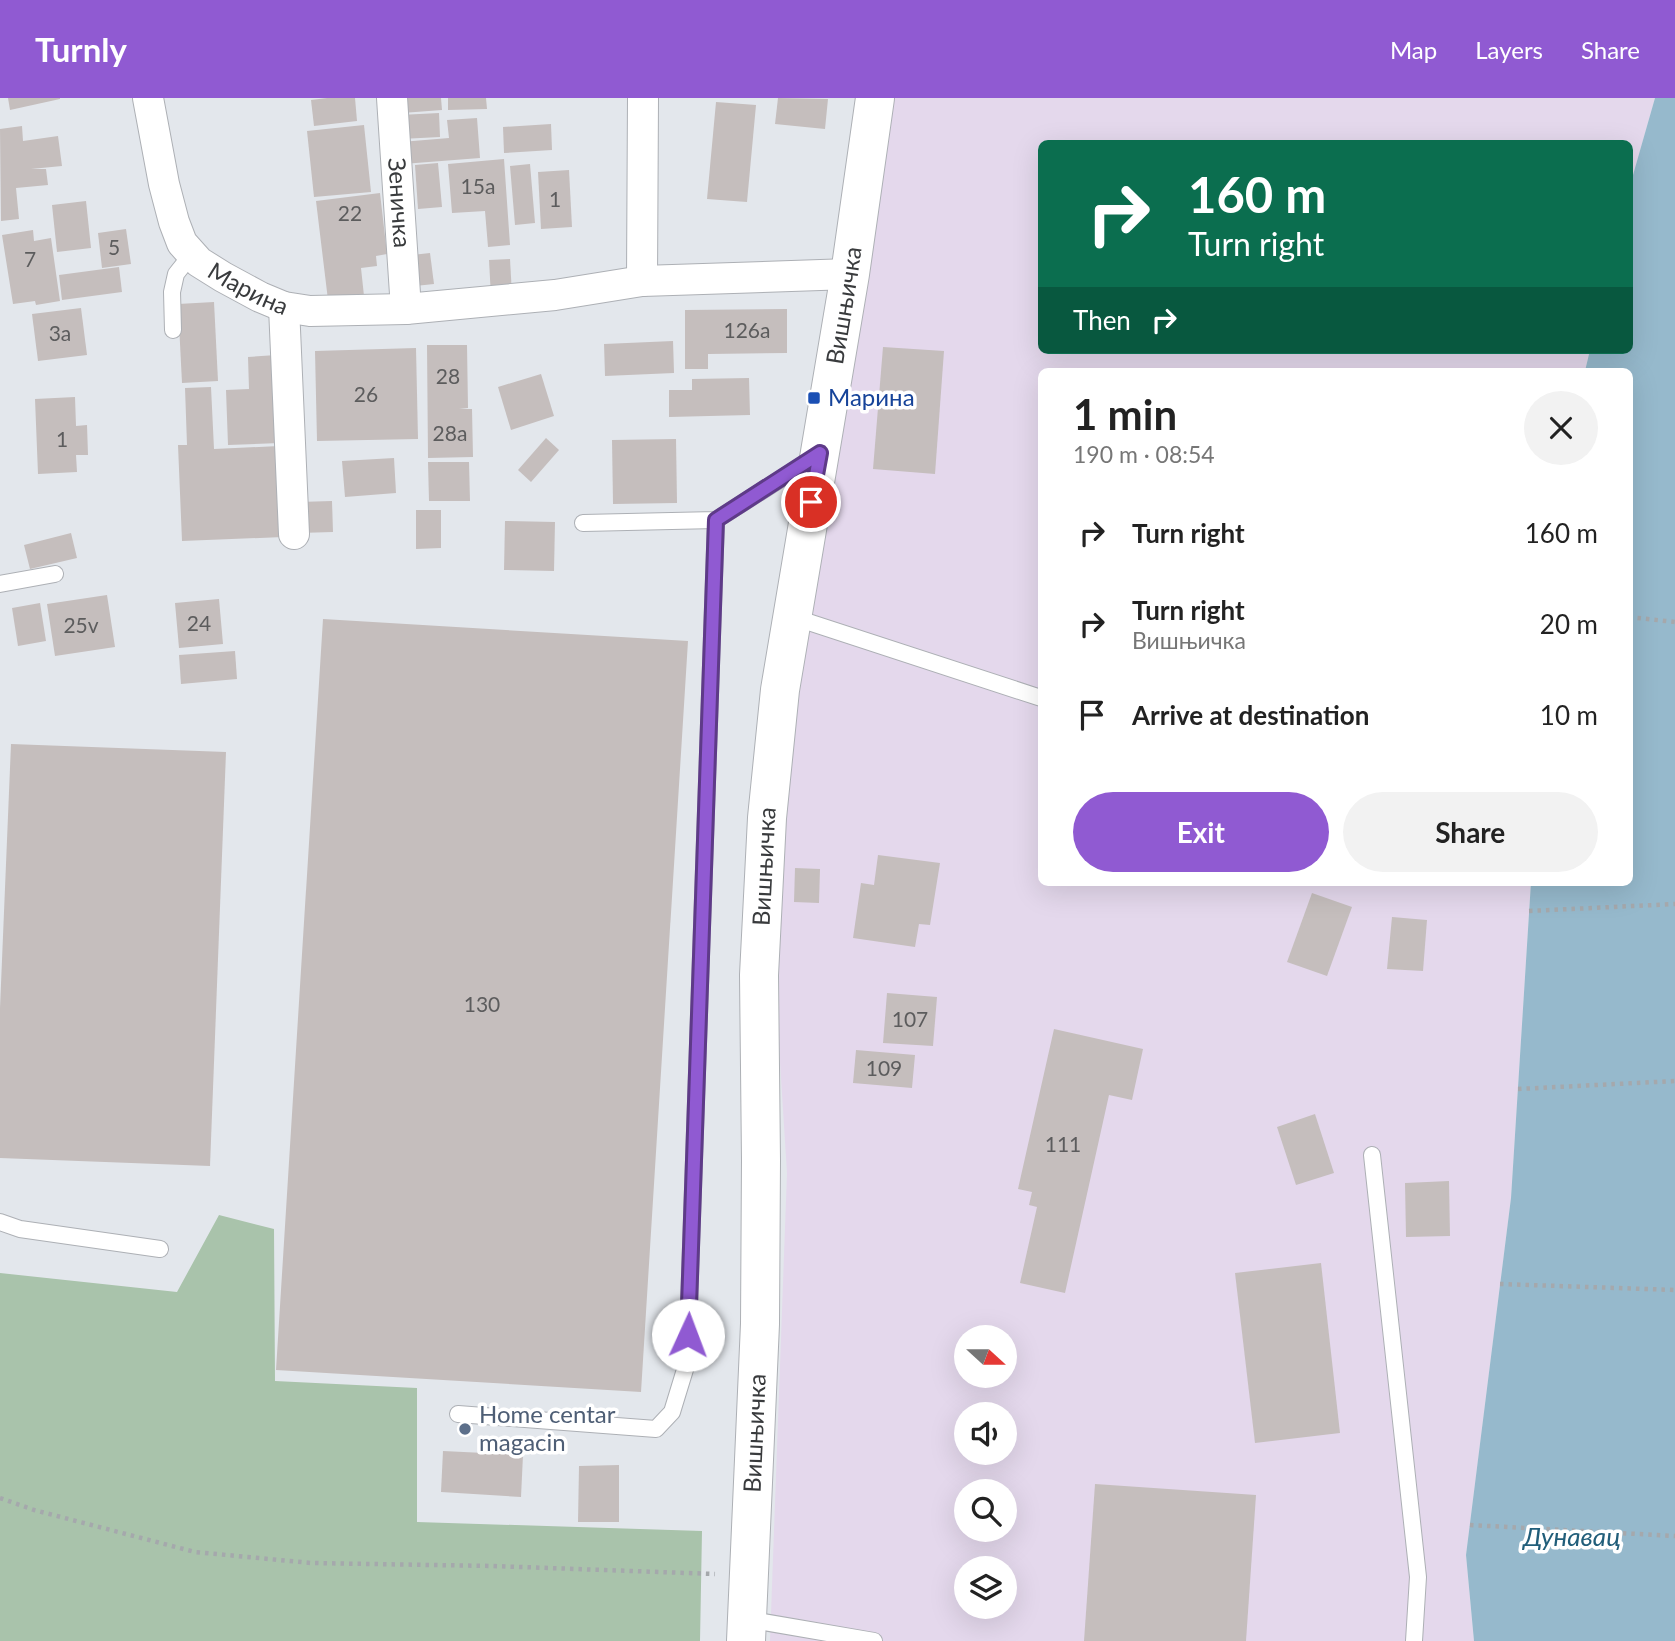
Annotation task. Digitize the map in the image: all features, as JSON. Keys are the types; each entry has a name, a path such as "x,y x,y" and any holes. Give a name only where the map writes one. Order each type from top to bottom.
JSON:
{"street":[{"name":"Марина","path":"148,98 164,184 182,243 199,262 260,297 284,307 310,311 406,309 555,295 642,281 850,274"},
{"name":"Зеничка","path":"392,98 406,309"},
{"path":"642,281 643,98"},
{"name":"Вишњичка","path":"746,1630 760,1324 759,975 772,764 780,690 850,274 874,98"},
{"path":"284,307 294,534"}],"lane":[{"path":"173,330 172,292 176,274 191,255"},
{"path":"583,523 716,520 820,453"},
{"path":"458,1413 656,1429 672,1412 687,1363 716,520"},
{"path":"0,584 55,574"},
{"path":"793,617 1038,697"},
{"path":"1372,1155 1418,1577 1414,1641"},
{"path":"0,1222 20,1229 160,1250"},
{"path":"746,1630 874,1641"}],"path":[{"path":"1633,617 1675,622"},
{"path":"1529,911 1675,904"},
{"path":"1518,1089 1675,1081"},
{"path":"1500,1284 1675,1290"},
{"path":"0,1498 34,1510 195,1552 311,1563 748,1575"},
{"path":"1470,1525 1675,1536"}],"shaded area":[{"path":"875,98 1655,98 1633,175 1633,140 1038,140 1038,354 1589,354 1586,368 1038,368 1038,886 1531,886 1511,1198 1466,1555 1474,1641 770,1641 787,1173 774,967 793,663"}],"green space":[{"path":"219,1215 274,1229 275,1381 417,1388 417,1522 702,1531 700,1641 0,1641 0,1273 177,1292"}],"water":[{"name":"Дунавац","path":"1655,98 1675,98 1675,1641 1474,1641 1466,1555 1511,1198 1531,886 1633,886 1633,368 1586,368 1589,354 1633,354 1633,175"}],"building":[{"path":"8,98 60,98 60,99 10,110"},
{"path":"355,98 357,121 314,126 311,100"},
{"path":"401,98 441,98 442,110 402,113"},
{"path":"448,98 486,98 487,109 448,110"},
{"path":"778,98 828,99 825,129 775,124"},
{"path":"716,102 756,105 747,202 707,199"},
{"path":"439,113 440,137 401,139 400,115"},
{"path":"477,118 480,158 403,164 401,142 449,138 447,120"},
{"path":"551,124 552,150 504,153 503,127"},
{"path":"364,125 371,192 314,197 307,131"},
{"path":"22,126 23,141 58,136 62,166 31,169 46,169 48,185 16,188 19,219 1,221 0,129"},
{"path":"504,159 510,245 488,247 485,211 452,213 448,164"},
{"path":"438,163 442,207 418,209 415,165"},
{"path":"530,164 535,223 515,225 510,166"},
{"path":"569,170 572,227 541,229 538,172"},
{"path":"380,193 387,254 376,256 377,266 361,268 364,296 328,300 316,201"},
{"path":"86,201 91,248 57,252 52,205"},
{"path":"126,229 131,264 102,268 98,233"},
{"path":"33,230 34,241 51,238 60,301 36,305 35,301 13,304 2,235"},
{"path":"430,253 434,284 415,286 412,255"},
{"path":"510,259 512,295 491,297 489,260"},
{"path":"119,267 122,292 62,300 59,275"},
{"path":"214,302 218,381 182,383 178,304"},
{"path":"81,308 87,355 38,361 32,314"},
{"path":"787,309 787,353 708,354 708,369 685,369 685,310"},
{"path":"673,341 674,373 605,376 604,344"},
{"path":"427,345 467,345 468,408 459,409 472,409 473,457 428,458"},
{"path":"883,347 944,351 935,474 873,469"},
{"path":"416,348 418,439 317,441 315,351"},
{"path":"276,355 280,443 228,445 226,390 249,389 248,357"},
{"path":"541,374 554,416 511,430 498,387"},
{"path":"749,378 750,415 669,417 669,390 692,390 692,379"},
{"path":"211,387 214,449 279,446 283,537 182,541 178,445 187,445 185,388"},
{"path":"75,397 76,426 87,425 88,455 76,455 77,472 38,474 35,399"},
{"path":"546,438 559,450 531,482 518,470"},
{"path":"676,439 677,503 613,504 612,440"},
{"path":"394,458 396,493 345,497 342,461"},
{"path":"428,462 469,462 470,501 429,501"},
{"path":"332,501 333,532 299,533 299,502"},
{"path":"416,510 441,510 441,548 416,549"},
{"path":"505,521 555,522 554,571 504,570"},
{"path":"71,533 77,558 30,569 24,545"},
{"path":"107,595 115,647 55,656 47,604"},
{"path":"219,599 223,644 179,648 175,603"},
{"path":"40,603 46,641 18,646 12,608"},
{"path":"323,619 688,641 641,1392 276,1370"},
{"path":"235,651 237,679 181,684 179,655"},
{"path":"11,744 226,752 210,1166 0,1158 0,1008"},
{"path":"878,855 940,863 930,925 919,924 915,947 853,938 861,883 874,885"},
{"path":"795,868 820,869 819,903 794,902"},
{"path":"1312,893 1352,907 1327,976 1287,962"},
{"path":"1392,917 1427,920 1423,971 1387,969"},
{"path":"887,993 937,997 933,1046 883,1043"},
{"path":"1054,1029 1143,1049 1132,1100 1109,1095 1065,1293 1020,1283 1037,1207 1029,1205 1032,1192 1018,1189"},
{"path":"856,1050 915,1055 912,1088 853,1083"},
{"path":"1315,1114 1334,1173 1296,1185 1277,1127"},
{"path":"1449,1181 1450,1236 1406,1237 1405,1183"},
{"path":"1321,1263 1340,1433 1255,1443 1235,1273"},
{"path":"443,1451 523,1455 521,1497 441,1492"},
{"path":"619,1465 619,1522 578,1522 579,1466"},
{"path":"1095,1484 1256,1495 1246,1641 1084,1641"}],"place":[{"name":"Марина","path":"814,398"},
{"name":"Home centar magacin","path":"465,1429"}],"route":[{"path":"688,1335 716,520 820,453 811,502"}]}
